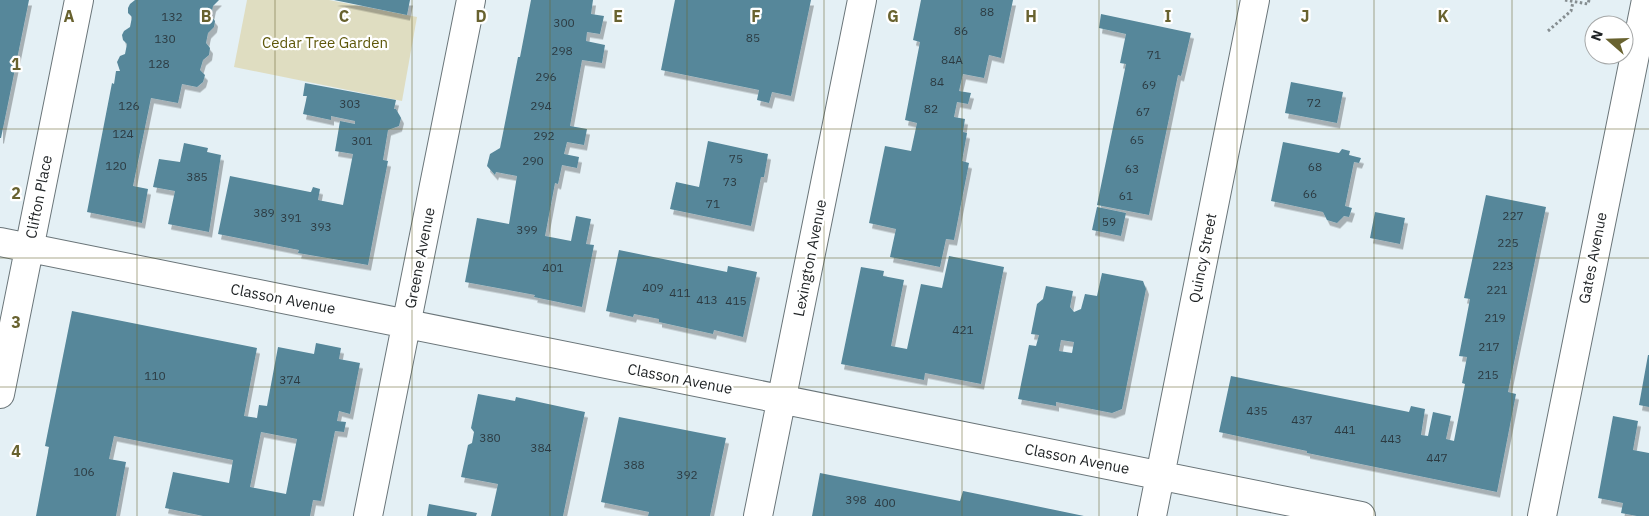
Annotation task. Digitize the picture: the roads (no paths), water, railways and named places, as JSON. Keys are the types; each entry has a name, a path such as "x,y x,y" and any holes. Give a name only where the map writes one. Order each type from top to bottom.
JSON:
{"street":[{"name":"Clifton Place","path":"0,394 79,0"},
{"name":"Greene Avenue","path":"368,516 471,0"},
{"name":"Lexington Avenue","path":"758,516 862,0"},
{"name":"Quincy Street","path":"1152,516 1255,0"},
{"name":"Gates Avenue","path":"1542,516 1646,0"},
{"name":"Classon Avenue","path":"0,242 1361,516"}],"park label":[{"name":"Cedar Tree Garden","path":"325,43"}]}
